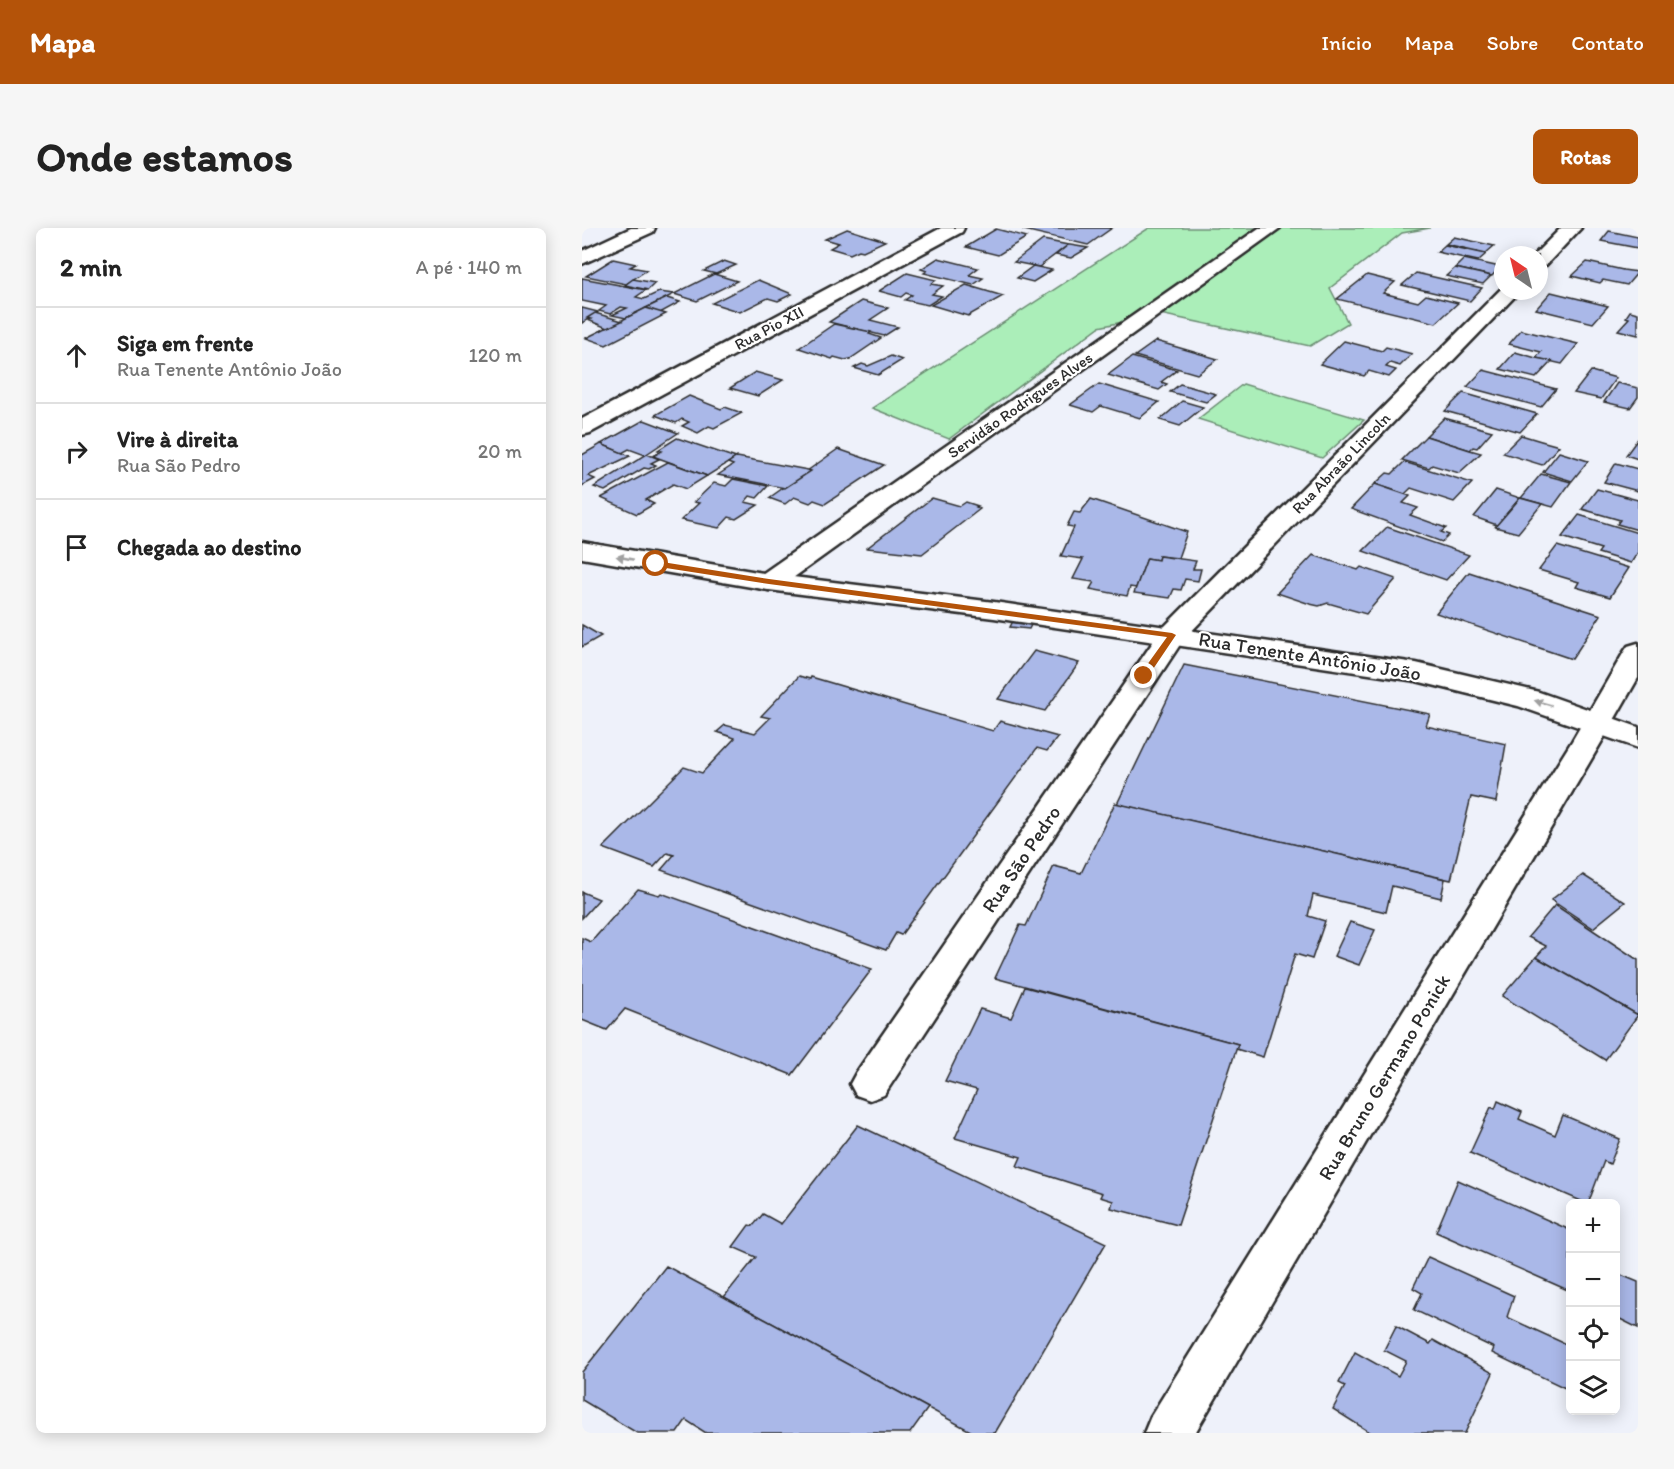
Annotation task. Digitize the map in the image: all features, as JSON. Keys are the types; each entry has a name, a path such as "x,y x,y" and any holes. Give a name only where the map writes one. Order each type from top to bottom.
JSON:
{"street":[{"path":"582,258 646,228"},
{"name":"Rua Pio XII","path":"582,428 955,228"},
{"name":"Servidão Rodrigues Alves","path":"769,582 1271,228"},
{"path":"1548,252 1572,228"},
{"name":"Rua Abraão Lincoln","path":"1172,635 1501,300"},
{"name":"Rua Tenente Antônio João","path":"582,550 769,582 1172,635 1416,672 1467,682 1550,704 1638,738"},
{"name":"Rua São Pedro","path":"870,1084 1172,635"},
{"name":"Rua Bruno Germano Ponick","path":"1168,1433 1599,722 1638,652"}],"green space":[{"path":"1149,228 1430,228 1402,233 1330,288 1348,323 1310,346 1160,314 1099,327 949,439 872,408"},
{"path":"1243,384 1364,420 1322,458 1198,419"}],"building":[{"path":"1027,228 1112,228 1088,245 1024,230"},
{"path":"847,229 885,241 850,254 830,248 839,243 825,239"},
{"path":"996,229 1027,237 998,255 966,247"},
{"path":"1609,231 1638,237 1638,248 1601,241"},
{"path":"1454,237 1494,246 1486,253 1446,244"},
{"path":"1043,240 1068,245 1039,267 1014,262"},
{"path":"1068,245 1088,248 1071,258 1056,255"},
{"path":"1445,245 1486,254 1478,261 1437,252"},
{"path":"938,258 978,268 969,275 983,278 973,285 924,273 927,271 921,269"},
{"path":"613,259 636,264 630,267 647,270 626,284 586,276"},
{"path":"1464,259 1494,266 1494,274 1492,276 1455,268"},
{"path":"724,261 736,265 716,274 704,271"},
{"path":"1587,262 1638,272 1627,285 1603,280 1600,283 1572,276"},
{"path":"1033,266 1052,270 1033,282 1017,278"},
{"path":"1455,268 1491,276 1483,284 1446,276"},
{"path":"907,273 936,280 931,284 943,286 932,294 942,296 928,305 905,300 912,295 906,293 901,297 879,291"},
{"path":"1416,273 1482,288 1470,301 1402,285"},
{"path":"714,274 737,281 697,301 674,294"},
{"path":"1367,275 1395,282 1383,293 1418,302 1426,295 1458,303 1436,323 1337,299"},
{"path":"582,278 646,290 636,297 644,299 659,292 674,294 626,318 612,315 627,308 621,307 610,314 599,311 606,306 582,301"},
{"path":"633,279 655,283 648,290 625,285"},
{"path":"758,280 792,294 778,301 768,298 740,312 712,303"},
{"path":"966,285 1003,296 968,316 931,305"},
{"path":"1551,292 1608,306 1593,323 1536,309 1544,300 1548,300"},
{"path":"667,298 680,302 660,313 646,308"},
{"path":"861,301 888,308 870,320 898,327 884,336 829,322"},
{"path":"582,308 598,312 582,323"},
{"path":"646,308 666,314 606,345 586,338"},
{"path":"1630,311 1638,313 1638,335 1618,330 1629,318 1626,317"},
{"path":"595,313 622,321 607,328 588,320 591,319 587,318"},
{"path":"834,324 871,332 869,334 881,338 845,360 834,357 832,359 799,348"},
{"path":"1521,330 1578,344 1562,364 1536,358 1541,352 1509,344"},
{"path":"1156,341 1218,359 1197,374 1135,356"},
{"path":"1344,341 1382,351 1386,347 1412,354 1400,366 1390,363 1386,367 1396,370 1389,377 1369,371 1364,376 1320,364"},
{"path":"1515,352 1552,361 1536,378 1500,369"},
{"path":"891,356 902,360 878,375 854,368 862,364 868,366"},
{"path":"1132,357 1177,370 1161,382 1167,384 1159,390 1108,375"},
{"path":"1483,370 1556,389 1541,407 1467,387"},
{"path":"1591,371 1616,378 1601,399 1574,393"},
{"path":"755,372 783,380 758,396 730,388"},
{"path":"1617,383 1638,388 1638,397 1630,408 1604,402"},
{"path":"1099,384 1159,402 1140,418 1101,406 1093,412 1070,405"},
{"path":"1180,384 1216,394 1206,402 1170,392"},
{"path":"1463,393 1537,414 1520,432 1445,411"},
{"path":"689,396 721,409 725,407 742,413 714,428 709,426 698,433 682,426 689,422 682,419 676,423 655,415"},
{"path":"1182,401 1203,407 1180,426 1160,420"},
{"path":"1444,418 1492,431 1477,448 1473,447 1470,450 1426,436"},
{"path":"644,420 678,433 645,455 629,449 622,453 601,444"},
{"path":"1521,435 1559,446 1542,465 1503,453"},
{"path":"1426,436 1481,453 1459,473 1402,460"},
{"path":"677,438 736,458 707,476 653,456"},
{"path":"1637,440 1638,459 1626,455"},
{"path":"601,444 630,456 588,476 595,479 582,486 582,455"},
{"path":"838,449 884,465 825,504 814,500 810,503 794,497 785,504 769,498"},
{"path":"1559,452 1588,461 1572,481 1543,472"},
{"path":"647,454 659,459 651,463 656,465 649,469 644,468 605,491 594,487"},
{"path":"737,457 811,471 785,488 718,475 733,465 728,463"},
{"path":"668,462 707,476 686,489 673,484 646,500 654,504 637,514 601,498"},
{"path":"1404,462 1472,483 1454,502 1411,488 1405,494 1375,484 1387,473 1392,474"},
{"path":"1616,463 1638,469 1638,491 1604,482"},
{"path":"1541,474 1571,482 1553,507 1521,498"},
{"path":"733,479 768,486 757,498 750,496 745,502 758,505 736,519 729,517 719,528 681,520 699,503 694,502 714,483 726,486"},
{"path":"1375,484 1410,496 1403,503 1418,508 1410,515 1446,528 1441,532 1449,535 1442,542 1351,509"},
{"path":"1597,489 1638,500 1638,530 1617,524 1620,520 1582,509"},
{"path":"1496,490 1520,498 1497,525 1474,517"},
{"path":"932,498 960,506 966,502 980,509 922,554 867,548"},
{"path":"1520,498 1542,504 1518,533 1495,527"},
{"path":"1091,499 1187,532 1178,558 1159,556 1158,560 1147,558 1136,588 1130,587 1127,596 1090,589 1094,582 1073,579 1083,559 1061,556 1074,527 1067,526 1074,512 1080,513"},
{"path":"1579,515 1638,533 1638,552 1631,563 1598,553 1601,549 1562,537"},
{"path":"1387,527 1469,555 1446,580 1363,551"},
{"path":"1557,546 1629,568 1610,597 1576,587 1579,582 1539,570"},
{"path":"1313,555 1358,570 1361,567 1396,579 1366,614 1328,603 1319,606 1310,604 1277,593"},
{"path":"1159,556 1196,561 1193,569 1201,569 1198,581 1185,579 1181,590 1174,589 1170,598 1134,593 1147,558 1158,560"},
{"path":"1469,572 1601,615 1572,659 1436,613"},
{"path":"1013,621 1032,623 1029,629 1010,627"},
{"path":"582,625 601,636 582,647"},
{"path":"1034,651 1079,663 1045,711 998,699"},
{"path":"1184,665 1430,714 1426,726 1506,744 1496,802 1471,797 1451,880 1117,804"},
{"path":"799,676 810,679 811,677 993,731 1000,721 1058,737 1047,751 1037,748 901,935 896,933 886,950 661,870 674,855 667,853 654,867 603,848 684,767 702,773 735,738 717,732 725,725 755,733 770,718 761,716"},
{"path":"1115,803 1445,879 1441,898 1392,886 1386,912 1313,895 1308,916 1325,921 1312,959 1295,954 1263,1057 1236,1049 1238,1044 995,978 1020,925 1026,926 1054,866 1081,873"},
{"path":"1583,875 1625,902 1593,928 1551,900"},
{"path":"638,889 659,895 661,893 872,969 792,1075 625,1009 607,1030 582,1020 582,938 591,942"},
{"path":"582,892 599,899 582,918"},
{"path":"1555,905 1638,960 1638,1015 1536,957 1546,946 1528,937"},
{"path":"1350,922 1375,930 1359,965 1334,956"},
{"path":"1536,957 1638,1015 1605,1060 1502,996"},
{"path":"1025,987 1238,1044 1178,1225 1111,1208 1113,1201 1100,1197 1102,1193 1017,1166 1021,1157 955,1138 977,1090 945,1081 980,1009 1011,1018"},
{"path":"1498,1101 1522,1112 1519,1119 1555,1135 1563,1115 1620,1139 1610,1164 1604,1161 1590,1199 1576,1199 1470,1153 1491,1107 1495,1109"},
{"path":"858,1125 1106,1243 995,1433 974,1433 724,1297 756,1257 733,1247 749,1225 753,1226 763,1214 781,1224"},
{"path":"1458,1180 1566,1228 1566,1289 1436,1232"},
{"path":"1428,1257 1514,1296 1507,1317 1566,1344 1565,1388 1492,1353 1494,1348 1414,1310 1422,1293 1413,1288"},
{"path":"666,1266 928,1408 910,1433 706,1433 686,1420 677,1433 637,1433 582,1400 582,1372"},
{"path":"1621,1275 1638,1282 1638,1328 1620,1319"},
{"path":"1396,1326 1430,1344 1433,1340 1493,1373 1465,1433 1371,1433 1333,1409 1345,1386 1339,1383 1355,1352 1398,1376 1406,1361 1384,1350"}],"route":[{"path":"656,564 769,582 1172,635 1144,676"}]}
